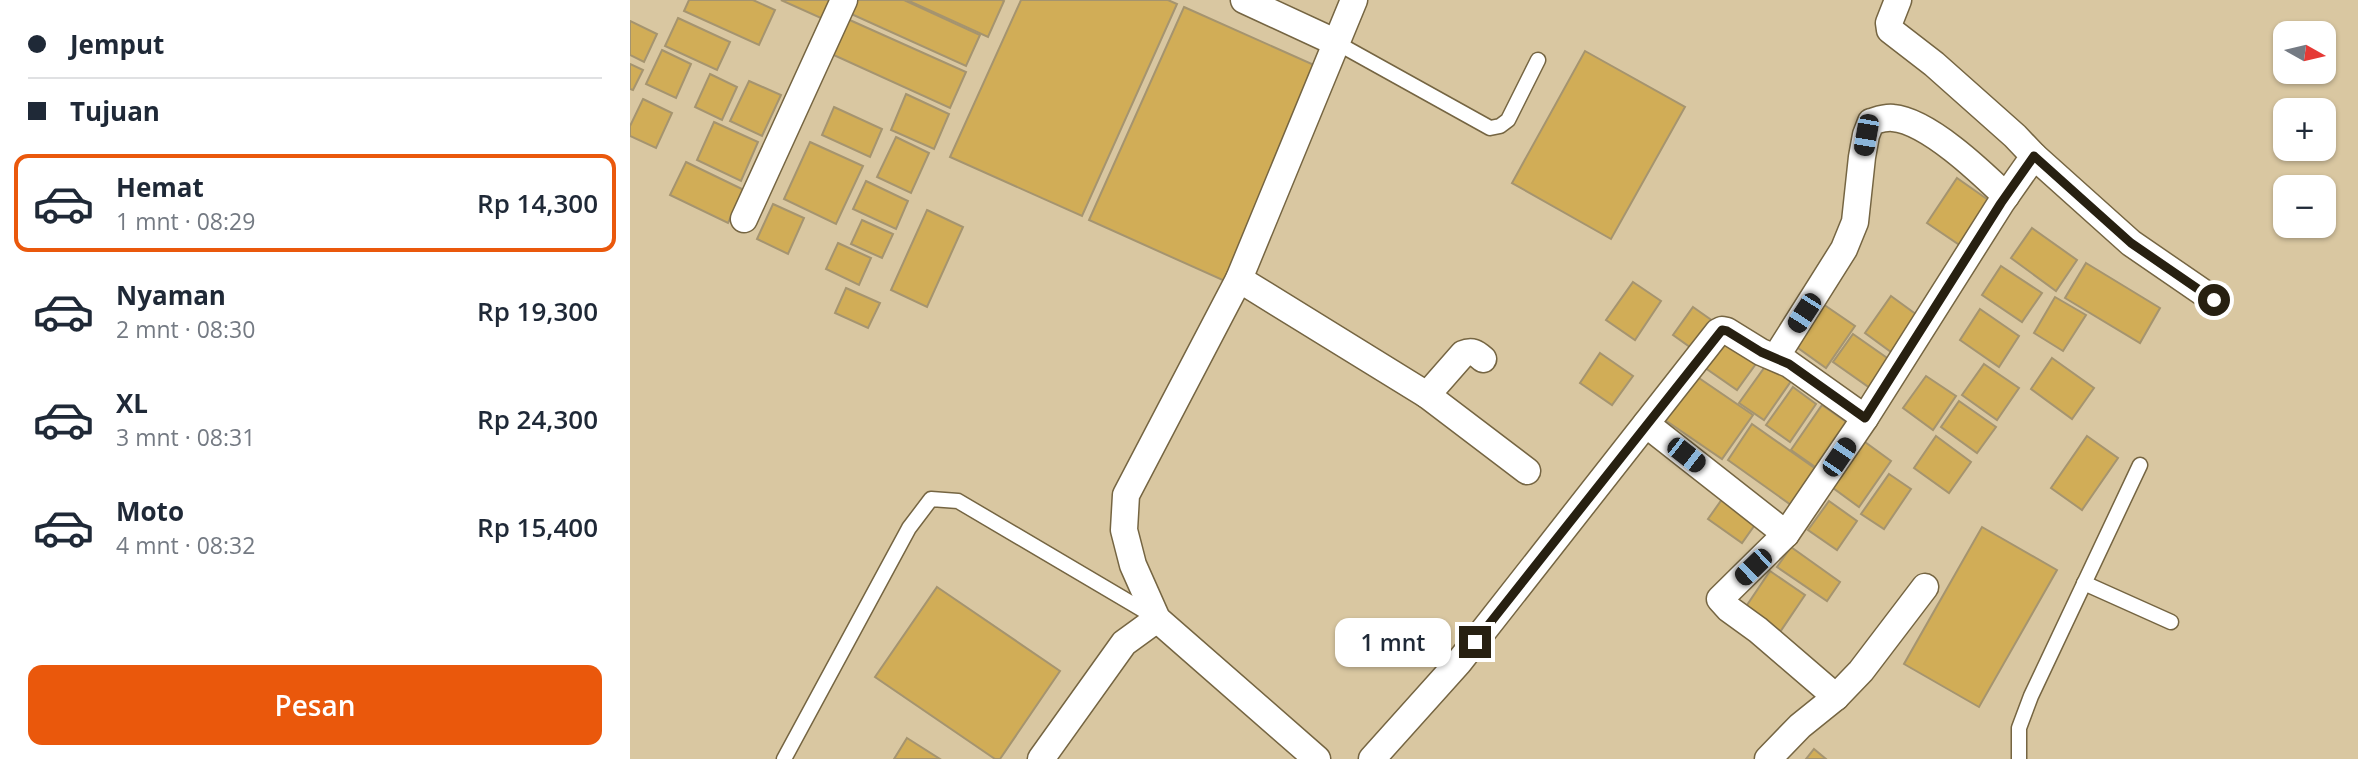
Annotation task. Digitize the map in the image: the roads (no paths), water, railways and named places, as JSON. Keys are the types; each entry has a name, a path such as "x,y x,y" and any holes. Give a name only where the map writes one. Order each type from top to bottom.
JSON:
{"street":[{"path":"744,219 844,0"},
{"path":"1244,0 1337,43"},
{"path":"1317,759 1157,619 1133,565 1124,530 1126,495 1239,279 1354,0"},
{"path":"1898,0 1889,23 1890,30 1934,64 2131,243 2214,300"},
{"path":"1776,357 1848,240 1855,222 1862,157 1871,122 1889,117 1924,128 1966,159 2007,196"},
{"path":"1836,697 1758,630 1728,610 1720,599 1786,534 1865,418 2034,156"},
{"path":"1239,279 1427,395 1527,471"},
{"path":"1372,759 1459,662 1722,330 1761,352 1776,357 1865,418"},
{"path":"1427,395 1463,354 1470,351 1483,359"},
{"path":"1646,424 1786,534"},
{"path":"1768,759 1861,671 1925,587"},
{"path":"1041,759 1124,643 1157,619"}],"lane":[{"path":"1337,43 1490,128 1500,126 1508,120 1538,60"},
{"path":"2019,759 2019,727 2031,695 2140,465"},
{"path":"784,759 909,528 931,499 958,501 1157,619"},
{"path":"2084,583 2171,622"}]}
